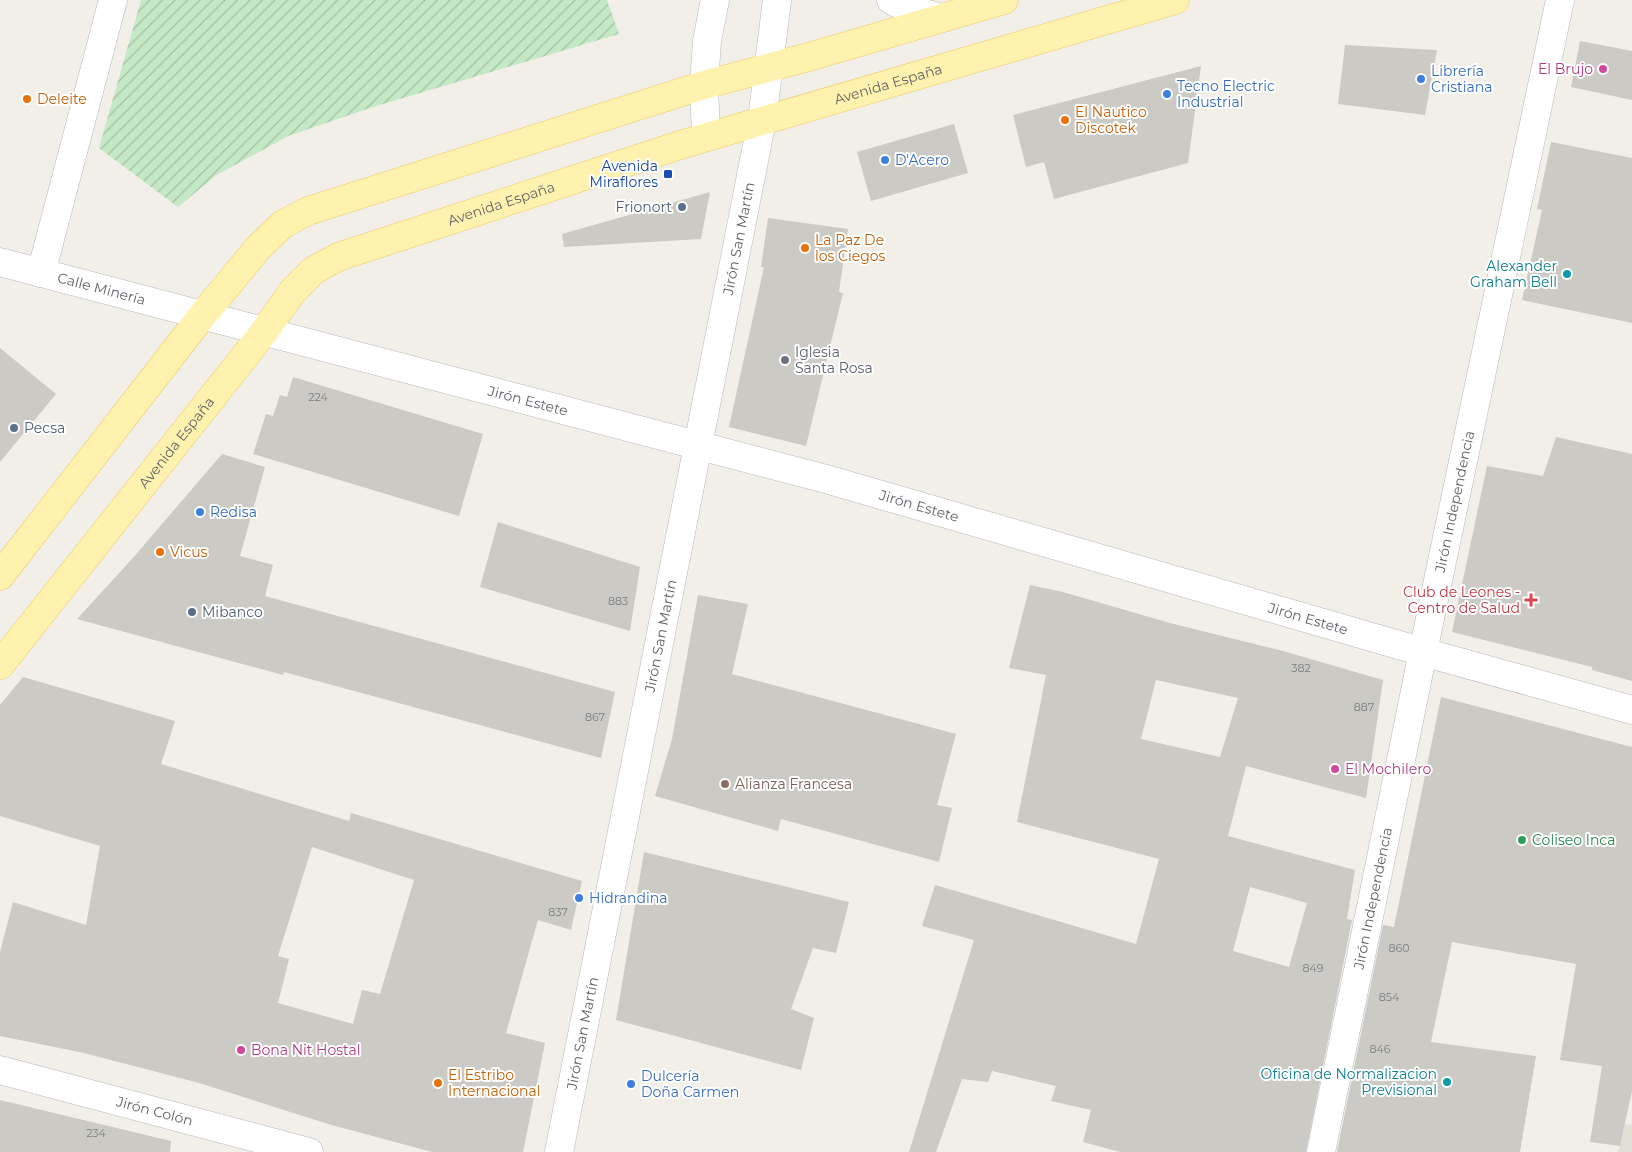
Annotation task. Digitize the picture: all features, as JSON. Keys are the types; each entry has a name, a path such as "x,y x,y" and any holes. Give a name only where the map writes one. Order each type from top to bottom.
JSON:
{"main road":[{"path":"0,576 202,316 258,248 283,224 308,211 704,85 1004,0"},
{"name":"Avenida España","path":"0,665 264,332 292,292 314,270 338,257 706,137 1175,0"}],"street":[{"path":"41,273 113,0"},
{"path":"706,137 704,85 707,40 715,0"},
{"path":"762,120 777,0"},
{"path":"891,0 908,9 942,18"},
{"name":"Jirón Independencia","path":"1321,1152 1422,652 1560,0"},
{"name":"Jirón San Martín","path":"559,1152 762,120"},
{"name":"Calle Minería","path":"0,262 202,316"},
{"name":"Jirón Estete","path":"202,316 826,479 1422,652 1632,710"},
{"name":"Jirón Colón","path":"0,1070 309,1152"}],"shaded area":[{"path":"1625,1124 1632,1125 1632,1152 1618,1152"}],"green space":[{"path":"141,0 607,0 619,34 373,107 288,136 215,176 178,207 99,148"}],"building":[{"name":"El Brujo","path":"1580,41 1632,51 1632,100 1571,87"},
{"path":"1345,45 1437,50 1425,115 1338,104"},
{"path":"1201,66 1188,163 1054,199 1044,162 1026,167 1013,115"},
{"path":"954,124 968,173 871,201 857,152"},
{"path":"1551,142 1632,158 1632,323 1522,300 1542,210 1537,209"},
{"name":"Frionort","path":"710,192 701,239 564,247 562,234"},
{"name":"Iglesia Santa Rosa","path":"768,218 848,229 839,292 843,293 806,446 729,427 764,267 761,267"},
{"name":"Pecsa","path":"0,348 56,394 0,462"},
{"path":"293,377 483,434 459,516 253,454 266,414 273,416 280,395 287,397"},
{"path":"1556,437 1632,454 1632,681 1592,670 1592,667 1452,632 1487,466 1543,476"},
{"path":"222,454 265,467 240,556 273,565 265,596 615,692 601,758 284,672 283,675 77,619 132,559"},
{"path":"498,522 640,567 630,631 480,587"},
{"path":"1030,585 1063,592 1170,623 1283,651 1383,680 1366,798 1246,766 1228,836 1355,870 1347,919 1352,920 1306,1152 1120,1152 1083,1142 1091,1110 1051,1101 1056,1086 992,1071 988,1082 962,1079 936,1152 909,1152 974,940 922,926 935,885 1136,944 1159,859 1017,822 1046,675 1009,668","holes":["1156,680 1238,698 1220,757 1141,739","1250,887 1307,903 1289,967 1233,951"]},
{"path":"698,595 748,604 732,674 956,734 937,805 952,808 939,862 781,819 778,831 655,796 672,739"},
{"path":"23,677 175,721 161,764 349,821 351,813 582,881 571,930 538,920 506,1033 545,1043 523,1152 432,1152 328,1124 199,1083 84,1053 0,1036 0,952 13,902 86,925 100,846 0,816 0,705","holes":["312,847 414,880 380,994 362,990 353,1024 278,1003 289,959 278,956"]},
{"path":"1441,697 1632,747 1632,1091 1620,1146 1590,1142 1602,1066 1560,1060 1576,964 1452,942 1431,1042 1536,1056 1520,1152 1337,1152 1383,925 1394,927"},
{"path":"644,852 849,902 836,953 813,948 791,1009 814,1018 801,1070 616,1020"},
{"path":"0,1100 171,1141 170,1152 0,1152"}],"place":[{"name":"El Brujo","path":"1603,69"},
{"name":"Librería Cristiana","path":"1421,79"},
{"name":"Tecno Electric Industrial","path":"1167,94"},
{"name":"Deleite","path":"27,99"},
{"name":"El Nautico Discotek","path":"1065,120"},
{"name":"D'Acero","path":"885,160"},
{"name":"Avenida Miraflores","path":"668,174"},
{"name":"Frionort","path":"682,207"},
{"name":"La Paz De los Ciegos","path":"805,248"},
{"name":"Alexander Graham Bell","path":"1567,274"},
{"name":"Iglesia Santa Rosa","path":"785,360"},
{"name":"Pecsa","path":"14,428"},
{"name":"Redisa","path":"200,512"},
{"name":"Vicus","path":"160,552"},
{"name":"Club de Leones - Centro de Salud","path":"1531,600"},
{"name":"Mibanco","path":"192,612"},
{"name":"El Mochilero","path":"1335,769"},
{"name":"Alianza Francesa","path":"725,784"},
{"name":"Coliseo Inca","path":"1522,840"},
{"name":"Hidrandina","path":"579,898"},
{"name":"Bona Nit Hostal","path":"241,1050"},
{"name":"Oficina de Normalizacion Previsional","path":"1447,1082"},
{"name":"El Estribo Internacional","path":"438,1083"},
{"name":"Dulcería Doña Carmen","path":"631,1084"}]}
